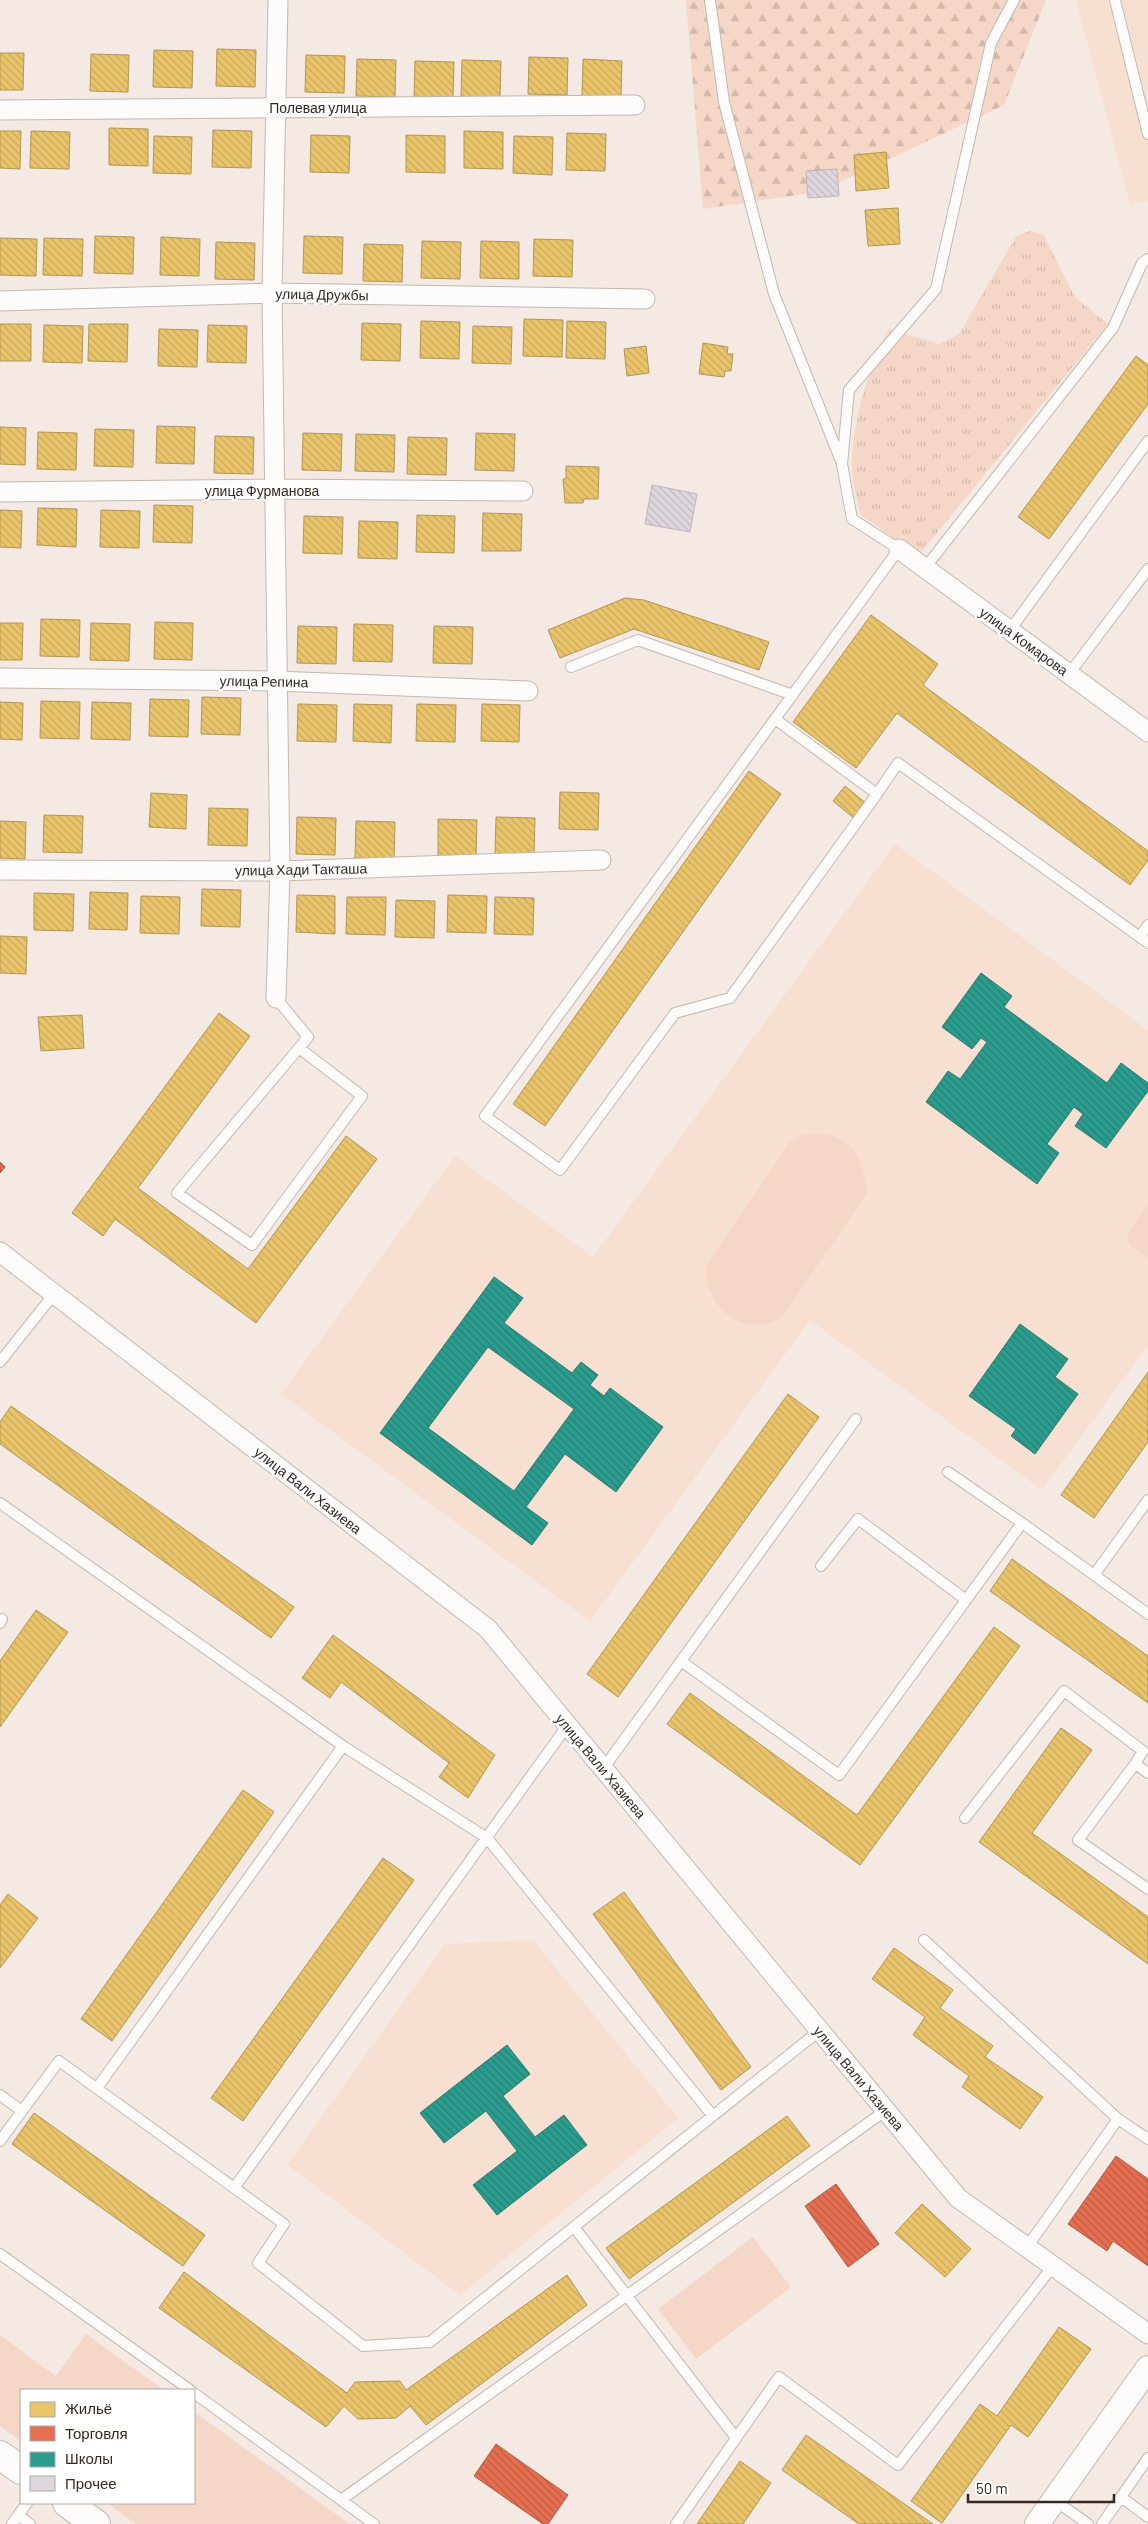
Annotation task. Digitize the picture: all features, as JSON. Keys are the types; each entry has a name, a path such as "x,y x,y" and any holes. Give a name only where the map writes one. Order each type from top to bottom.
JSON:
{"main road":[{"path":"0,2455 20,2469"},
{"path":"68,2504 96,2524"}],"street":[{"path":"276,998 280,871 272,293 278,0"},
{"name":"Полевая улица","path":"0,110 635,105"},
{"name":"улица Дружбы","path":"0,301 272,293 645,299"},
{"name":"улица Фурманова","path":"0,492 523,491"},
{"name":"улица Комарова","path":"899,549 1148,732"},
{"name":"улица Репина","path":"0,678 276,681 528,691"},
{"name":"улица Хади Такташа","path":"0,870 280,871 601,860"},
{"name":"улица Вали Хазиева","path":"0,1252 488,1629 958,2198 1148,2334"},
{"path":"1037,2524 1148,2368"}],"lane":[{"path":"710,0 724,102 774,294 842,464 852,519 899,549 485,1116 560,1170 675,1013 730,998 898,764 1144,940 1148,925"},
{"path":"842,464 849,390 936,289 990,43 1014,0"},
{"path":"1115,0 1148,134"},
{"path":"925,568 1113,328 1142,264 1148,259"},
{"path":"1010,630 1148,441"},
{"path":"1069,674 1148,569"},
{"path":"571,667 638,640 793,695"},
{"path":"775,719 876,794"},
{"path":"276,998 308,1037 177,1194 252,1245 362,1096 299,1048"},
{"path":"0,1362 54,1294"},
{"path":"603,1769 856,1419"},
{"path":"948,1472 1148,1614"},
{"path":"1094,1575 1148,1500"},
{"path":"0,1503 343,1746 486,1838 713,2116"},
{"path":"822,1566 858,1519 966,1600"},
{"path":"681,1661 839,1775 1022,1523"},
{"path":"965,1818 1064,1691 1143,1751 1078,1840 1148,1889"},
{"path":"234,2188 567,1726"},
{"path":"97,2088 343,1746"},
{"path":"1135,1764 1148,1773"},
{"path":"924,1940 1118,2119 1148,2139"},
{"path":"0,2141 59,2061 284,2224 258,2263 363,2346 430,2342 819,2031"},
{"path":"0,2095 22,2111"},
{"path":"340,2500 885,2111"},
{"path":"1027,2248 1118,2119"},
{"path":"574,2227 736,2438"},
{"path":"0,2254 189,2389"},
{"path":"676,2524 779,2377 898,2465 1053,2266"},
{"path":"195,2394 374,2524"},
{"path":"1102,2524 1148,2458"},
{"path":"1120,2497 1148,2517"},
{"path":"1054,2500 1088,2524"},
{"path":"26,2504 15,2520 30,2524"}],"shaded area":[{"path":"1076,0 1148,0 1148,200 1130,204"},
{"path":"895,844 1148,1030 1148,1345 1042,1490 810,1320 590,1621 281,1394 455,1156 593,1257"},
{"path":"533,1940 678,2118 460,2295 287,2165 445,1944"}],"green space":[{"path":"686,0 1046,0 1004,105 819,192 703,209"},
{"path":"1029,231 1043,234 1075,297 1108,324 918,556 860,514 853,481 852,461 853,444 863,393 881,344 889,329 939,344 959,334 1016,237"},
{"path":"818,1133 841,1139 855,1152 862,1170 867,1193 783,1316 770,1323 756,1325 743,1323 732,1318 722,1310 715,1300 709,1289 707,1264 791,1141 803,1135"},
{"path":"1148,1203 1148,1258 1130,1245 1127,1236"},
{"path":"753,2237 791,2287 696,2359 658,2309"},
{"path":"86,2334 163,2389 20,2389 20,2440 0,2426 0,2335 56,2376"},
{"path":"195,2413 350,2524 136,2524 108,2504 195,2504"}],"building: Жильё":[{"path":"217,49 256,50 255,87 216,86"},
{"path":"154,50 193,51 192,88 153,87"},
{"path":"0,53 24,53 23,90 0,90"},
{"path":"91,54 129,55 128,92 90,91"},
{"path":"306,55 345,56 344,93 305,92"},
{"path":"529,57 568,58 567,95 528,94"},
{"path":"357,59 396,60 395,97 356,96"},
{"path":"583,59 622,61 621,97 582,97"},
{"path":"462,60 501,61 500,98 461,97"},
{"path":"415,61 454,62 453,99 414,98"},
{"path":"109,128 148,129 148,166 109,165"},
{"path":"213,130 252,131 251,168 212,167"},
{"path":"0,131 21,131 20,169 0,168"},
{"path":"31,131 70,132 69,169 30,168"},
{"path":"464,131 503,132 503,169 464,168"},
{"path":"567,133 606,134 605,171 566,170"},
{"path":"311,135 350,136 349,173 310,172"},
{"path":"406,135 445,136 445,173 406,172"},
{"path":"154,136 192,137 191,174 153,173"},
{"path":"514,136 553,137 552,175 513,173"},
{"path":"886,152 889,188 856,191 854,155"},
{"path":"898,208 900,244 868,246 865,210"},
{"path":"95,236 134,237 133,274 94,273"},
{"path":"304,236 343,237 342,274 303,273"},
{"path":"161,237 200,239 199,276 160,275"},
{"path":"0,238 37,239 36,276 0,275"},
{"path":"44,238 83,239 82,276 43,275"},
{"path":"534,239 573,240 572,277 533,276"},
{"path":"422,241 461,242 460,279 421,278"},
{"path":"481,241 519,242 519,279 480,278"},
{"path":"216,242 255,243 254,280 215,279"},
{"path":"364,244 403,245 402,282 363,281"},
{"path":"524,319 563,320 562,357 523,356"},
{"path":"421,321 460,322 459,359 420,358"},
{"path":"567,321 606,322 605,359 566,358"},
{"path":"362,323 401,324 400,361 361,360"},
{"path":"0,324 31,324 31,361 0,361"},
{"path":"89,324 128,324 127,362 88,361"},
{"path":"44,325 83,326 82,363 43,362"},
{"path":"208,325 247,326 246,363 207,362"},
{"path":"473,326 512,327 511,364 472,363"},
{"path":"159,329 198,330 197,367 158,366"},
{"path":"703,343 728,347 727,354 733,354 731,371 725,371 724,377 699,374"},
{"path":"646,346 649,373 627,376 624,349"},
{"path":"1136,356 1148,365 1148,404 1049,539 1018,517"},
{"path":"157,426 195,427 194,464 156,463"},
{"path":"0,427 26,428 25,465 0,464"},
{"path":"95,429 134,430 133,467 94,466"},
{"path":"38,432 77,433 76,470 37,469"},
{"path":"303,433 342,434 341,471 302,470"},
{"path":"476,433 515,434 514,471 475,470"},
{"path":"356,434 395,435 394,472 355,471"},
{"path":"215,436 254,437 253,474 214,473"},
{"path":"408,437 447,438 446,475 407,474"},
{"path":"566,466 599,467 598,499 584,499 583,503 565,503 563,479 566,479"},
{"path":"154,505 193,506 192,543 153,542"},
{"path":"38,508 77,509 76,547 37,545"},
{"path":"0,510 22,511 21,548 0,547"},
{"path":"101,510 140,511 139,548 100,547"},
{"path":"483,513 522,514 521,551 482,551"},
{"path":"417,515 455,516 454,553 416,552"},
{"path":"304,516 343,517 342,554 303,553"},
{"path":"359,521 398,522 397,559 358,558"},
{"path":"625,598 644,600 769,642 759,670 634,629 560,658 548,630"},
{"path":"871,615 938,664 923,685 1148,851 1148,860 1130,885 897,713 856,768 793,722"},
{"path":"41,619 80,620 79,657 40,656"},
{"path":"155,622 193,623 192,660 154,659"},
{"path":"0,623 23,623 22,660 0,660"},
{"path":"91,623 130,624 129,661 90,660"},
{"path":"354,624 393,625 392,662 353,661"},
{"path":"298,626 337,627 336,664 297,663"},
{"path":"434,626 473,627 472,664 433,663"},
{"path":"202,697 241,698 240,735 201,734"},
{"path":"150,699 189,700 188,737 149,736"},
{"path":"41,701 80,702 79,739 40,738"},
{"path":"0,702 23,703 22,740 0,739"},
{"path":"92,702 131,703 130,740 91,739"},
{"path":"298,704 337,705 336,742 297,741"},
{"path":"354,704 392,705 391,743 353,741"},
{"path":"417,704 456,705 455,742 416,741"},
{"path":"482,704 520,705 519,742 481,741"},
{"path":"749,771 781,794 545,1126 513,1104"},
{"path":"845,786 867,804 855,819 833,801"},
{"path":"560,792 599,793 598,830 559,829"},
{"path":"151,793 187,795 186,829 149,827"},
{"path":"209,808 248,809 247,846 208,845"},
{"path":"44,815 83,816 82,853 43,852"},
{"path":"297,817 336,818 335,855 296,854"},
{"path":"496,817 535,818 534,855 495,854"},
{"path":"438,819 477,820 476,858 438,856"},
{"path":"0,821 26,822 25,859 0,858"},
{"path":"356,821 395,822 394,859 355,858"},
{"path":"202,889 241,890 240,927 201,926"},
{"path":"90,892 128,893 127,930 89,929"},
{"path":"34,893 74,894 73,931 34,930"},
{"path":"297,895 335,896 335,934 296,932"},
{"path":"448,895 487,896 486,933 447,932"},
{"path":"141,896 180,897 179,934 140,933"},
{"path":"347,897 386,897 385,935 346,934"},
{"path":"495,897 534,898 533,935 494,934"},
{"path":"396,900 435,901 434,938 395,937"},
{"path":"0,936 27,937 26,974 0,973"},
{"path":"219,1013 250,1036 138,1188 248,1269 346,1136 377,1159 256,1323 115,1219 103,1236 72,1213"},
{"path":"82,1015 84,1048 41,1051 38,1017"},
{"path":"1148,1372 1148,1442 1094,1518 1061,1495"},
{"path":"788,1394 819,1417 618,1697 587,1674"},
{"path":"11,1406 294,1607 271,1638 0,1444 0,1422"},
{"path":"1012,1559 1148,1656 1148,1703 990,1591"},
{"path":"36,1610 68,1632 0,1727 0,1661"},
{"path":"994,1627 1020,1646 860,1865 667,1724 690,1693 857,1815"},
{"path":"333,1635 495,1755 468,1798 439,1777 449,1763 341,1682 330,1698 302,1678"},
{"path":"1061,1728 1092,1750 1032,1833 1148,1917 1148,1964 979,1842"},
{"path":"243,1790 274,1812 112,2041 81,2019"},
{"path":"383,1858 414,1880 243,2121 211,2098"},
{"path":"624,1892 751,2067 721,2090 593,1914"},
{"path":"8,1894 38,1918 0,1968 0,1905"},
{"path":"894,1948 953,1990 940,2008 993,2046 985,2057 1043,2097 1020,2129 962,2087 969,2076 913,2035 925,2017 872,1979"},
{"path":"34,2113 205,2235 183,2266 12,2144"},
{"path":"787,2116 810,2146 629,2279 606,2248"},
{"path":"922,2204 971,2249 945,2277 895,2233"},
{"path":"184,2272 347,2393 355,2382 400,2381 406,2390 567,2275 587,2305 426,2425 410,2406 396,2418 358,2419 344,2406 326,2427 159,2308"},
{"path":"1059,2327 1091,2349 1028,2437 1011,2425 942,2523 911,2501 980,2404 997,2416"},
{"path":"806,2435 933,2524 859,2524 782,2470"},
{"path":"740,2461 771,2483 743,2524 697,2524"}],"building: Торговля":[{"path":"0,1162 5,1167 0,1173"},
{"path":"1116,2156 1148,2179 1148,2266 1113,2241 1107,2251 1068,2224"},
{"path":"836,2184 879,2244 848,2267 805,2206"},
{"path":"496,2444 568,2495 548,2524 543,2524 474,2476"}],"building: Школы":[{"path":"981,973 1012,996 1004,1007 1107,1083 1121,1063 1148,1083 1148,1091 1106,1148 1075,1126 1083,1114 1074,1107 1047,1144 1059,1153 1037,1184 926,1102 948,1071 960,1079 987,1042 981,1038 972,1049 942,1027"},
{"path":"494,1277 523,1298 504,1323 572,1373 581,1362 598,1375 590,1385 604,1396 610,1388 663,1427 616,1492 565,1454 526,1507 548,1523 532,1545 380,1433","holes":["488,1347 574,1409 514,1491 428,1428"]},
{"path":"1020,1324 1068,1359 1055,1377 1078,1394 1035,1454 1011,1436 1016,1429 969,1396"},
{"path":"507,2045 530,2074 503,2096 535,2137 564,2115 587,2145 497,2215 473,2185 517,2151 486,2111 444,2143 420,2113"}],"building: Прочее":[{"path":"837,169 839,196 808,198 806,171"},
{"path":"652,485 697,494 690,532 645,524"}]}
